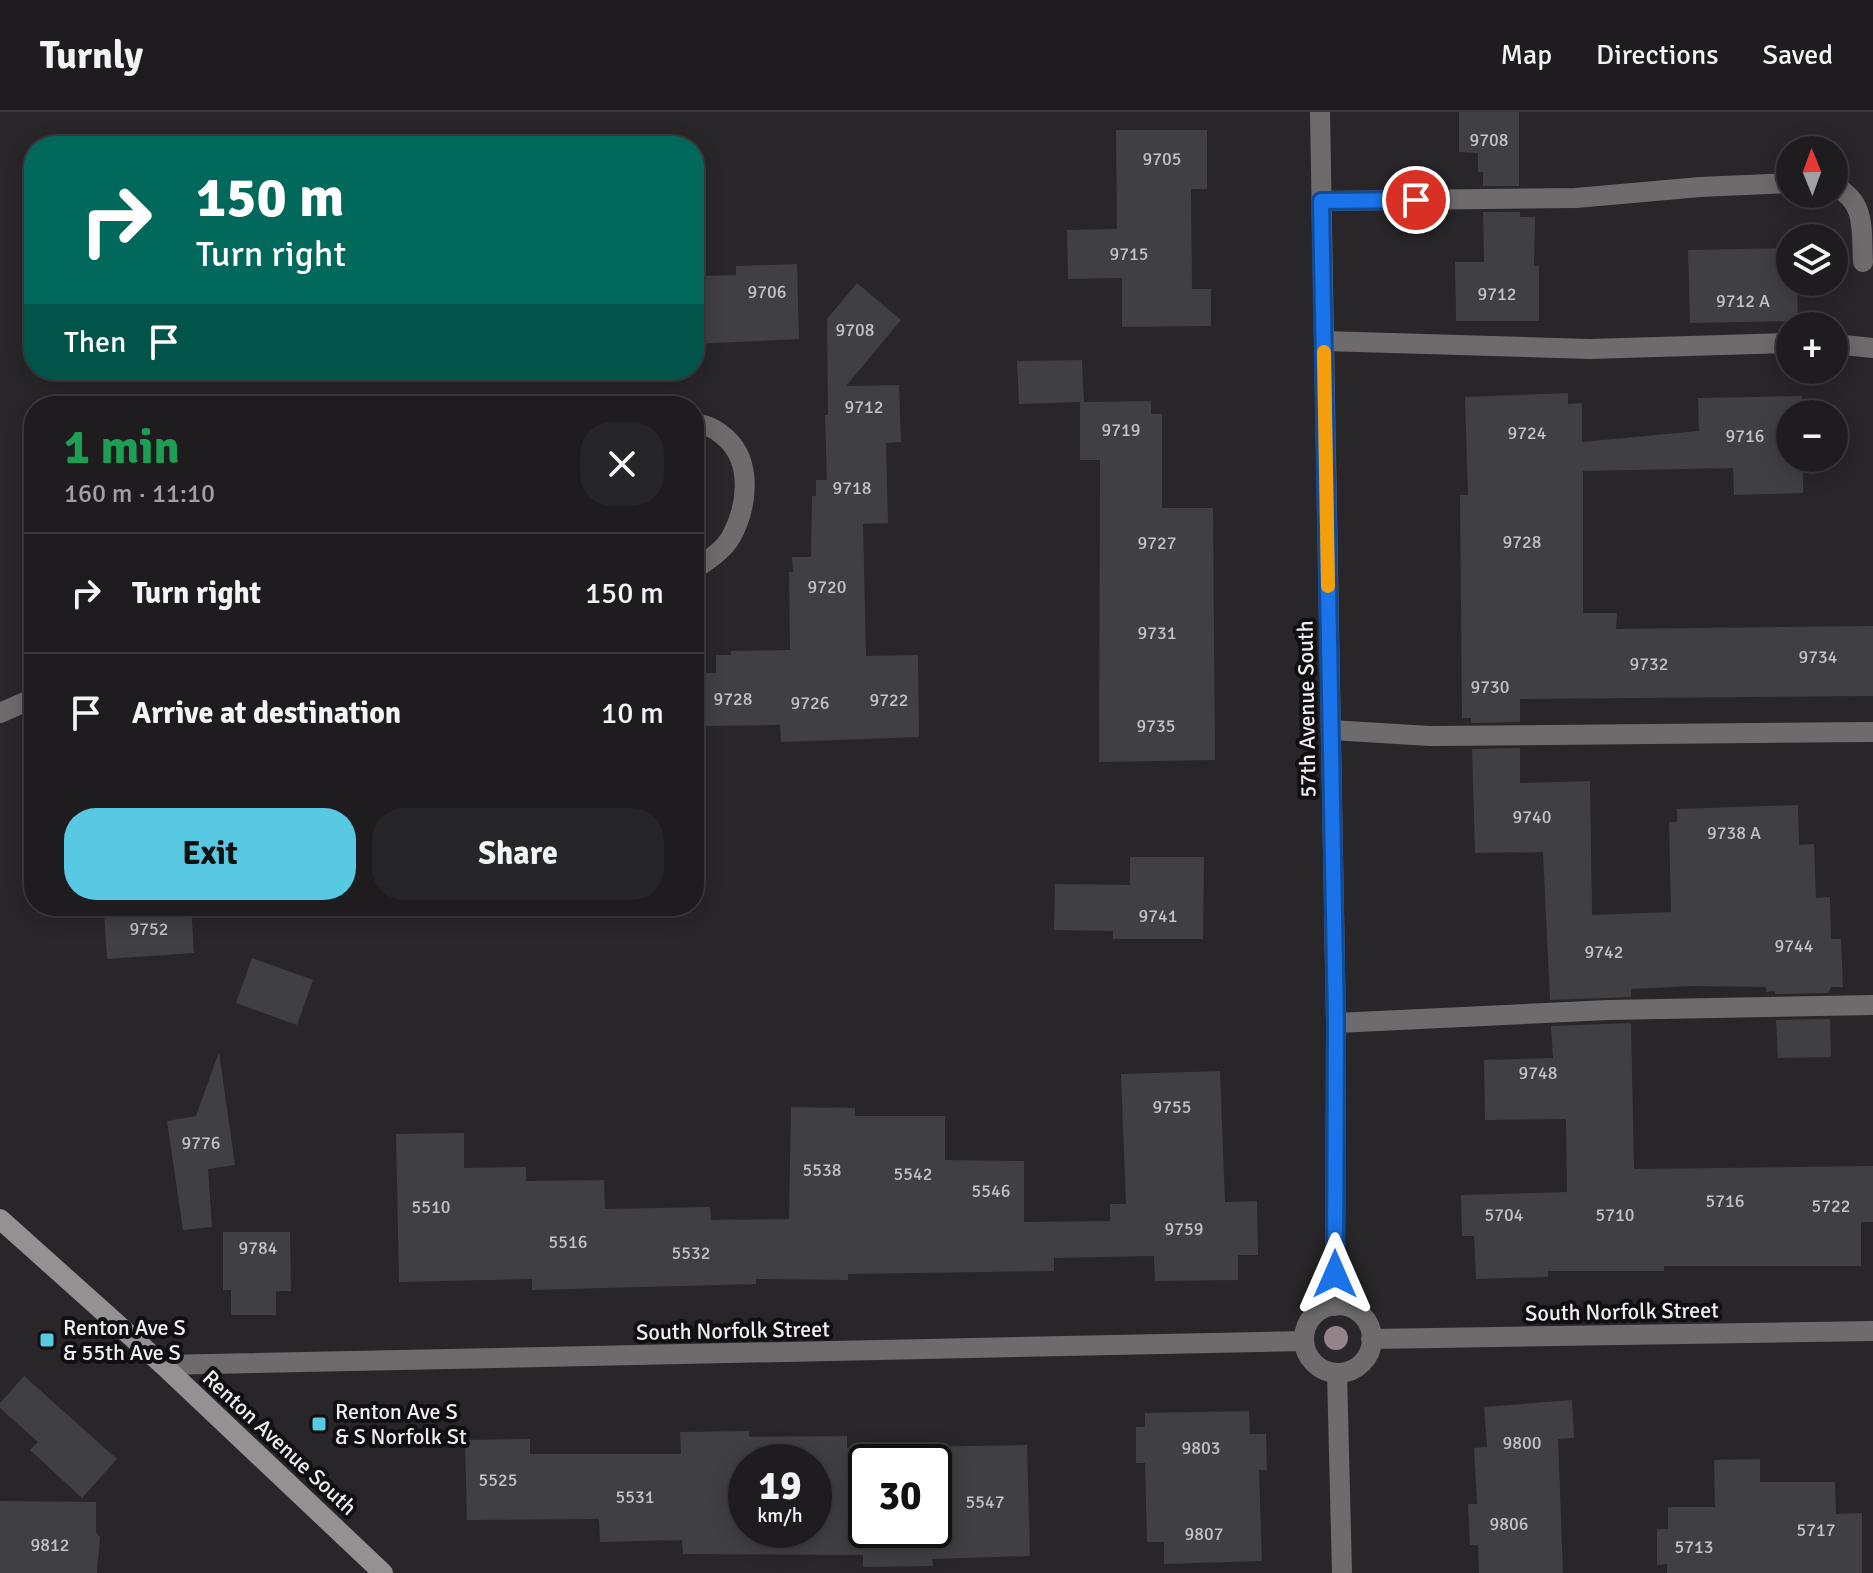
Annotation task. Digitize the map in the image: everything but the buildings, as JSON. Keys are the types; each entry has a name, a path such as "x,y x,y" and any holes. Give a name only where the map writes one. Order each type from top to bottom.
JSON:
{"main road":[{"name":"Renton Avenue South","path":"0,1219 163,1365 383,1573"}],"street":[{"name":"57th Avenue South","path":"1320,112 1336,1023 1335,1306"},
{"path":"1321,201 1576,198 1776,184"},
{"path":"1848,194 1859,209 1863,262"},
{"path":"1324,341 1590,349 1776,343"},
{"path":"1848,345 1873,348"},
{"path":"704,424 733,445 744,467 744,490 741,516 729,541 704,563"},
{"path":"0,713 24,702"},
{"path":"1331,730 1430,736 1873,732"},
{"path":"1336,1023 1608,1010 1873,1005"},
{"path":"1335,1306 1353,1309 1362,1316 1369,1325 1371,1339 1367,1356 1361,1364 1353,1370 1337,1373 1323,1370 1315,1364 1304,1341 1306,1326 1312,1317 1321,1310 1335,1306"},
{"name":"South Norfolk Street","path":"1371,1339 1873,1331"},
{"name":"South Norfolk Street","path":"163,1365 1304,1341"},
{"path":"1337,1373 1342,1573"}],"slow traffic":[{"path":"1324,352 1328,586"}],"place":[{"name":"Renton Ave S & 55th Ave S","path":"47,1340"},
{"name":"Renton Ave S & S Norfolk St","path":"319,1424"}],"route":[{"path":"1335,1274 1336,1023 1321,201 1416,200"}]}
